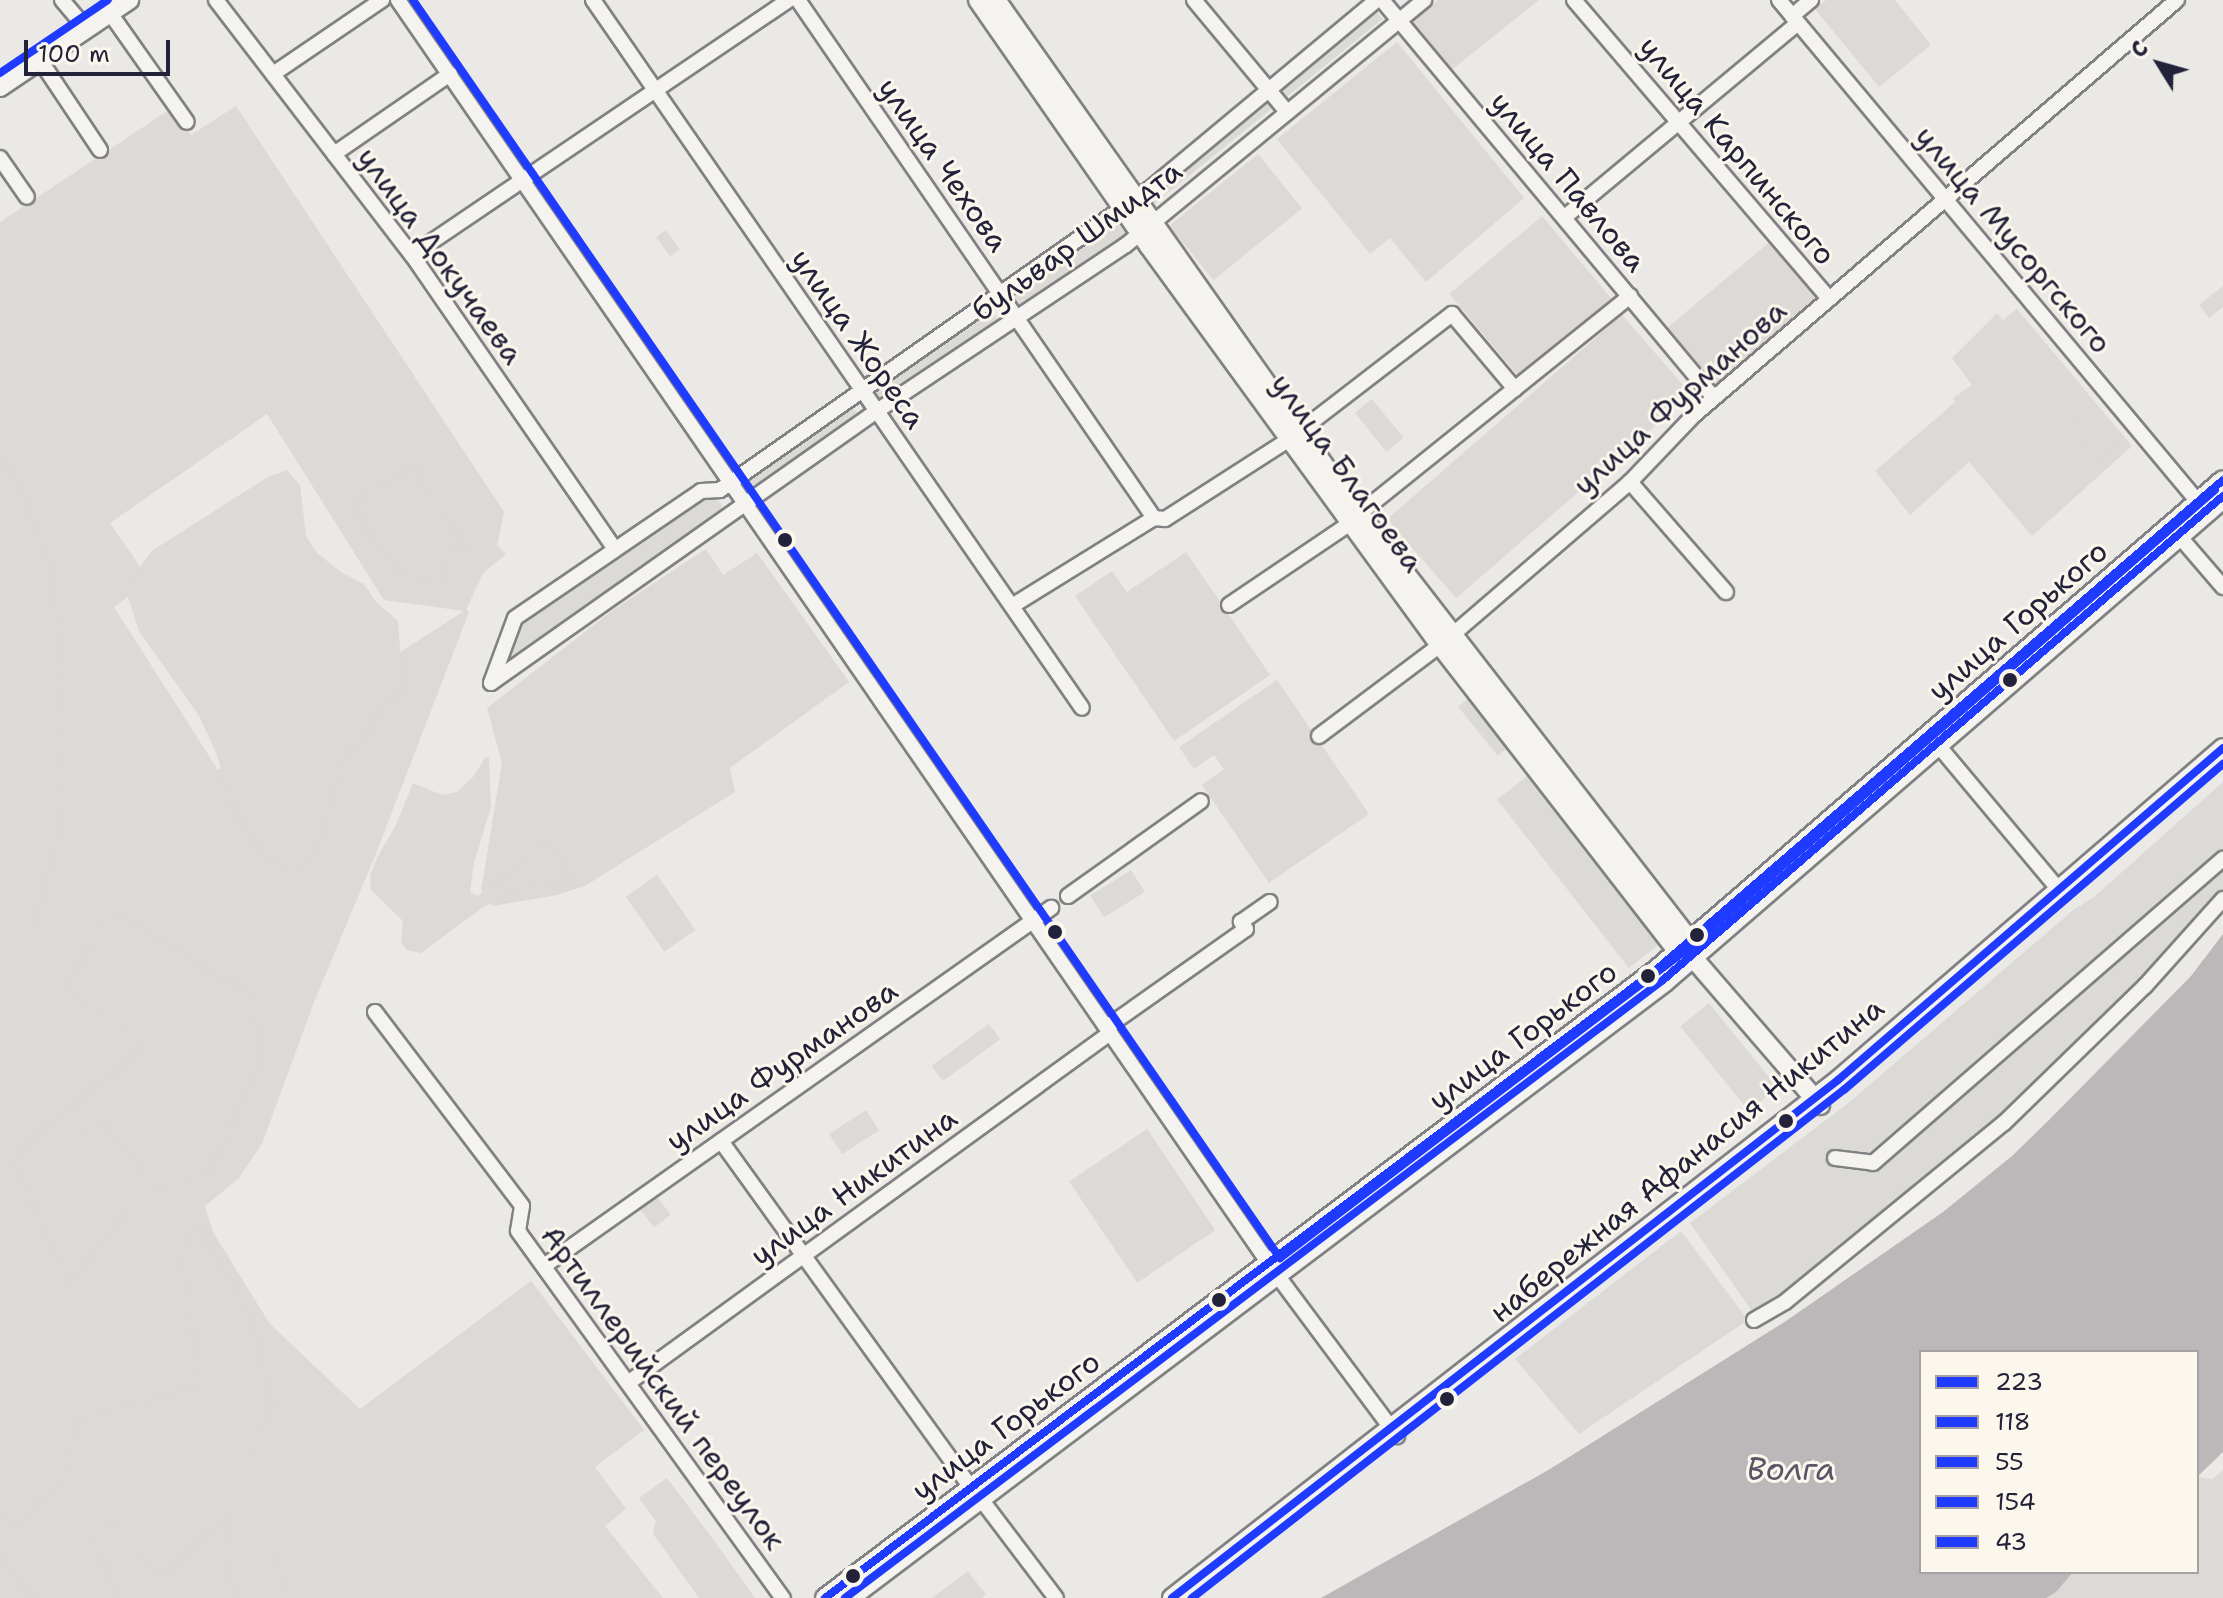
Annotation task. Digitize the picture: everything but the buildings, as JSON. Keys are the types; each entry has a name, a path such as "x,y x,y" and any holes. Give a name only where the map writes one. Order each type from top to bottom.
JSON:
{"main road":[{"path":"0,87 129,0"},
{"name":"улица Благоева","path":"978,0 1129,203"},
{"name":"улица Благоева","path":"996,0 1146,228 1445,641 1687,951 1818,1102"},
{"name":"улица Горького","path":"1934,740 2180,537 2222,486"},
{"name":"улица Горького","path":"825,1598 976,1493 1687,951 2203,507"},
{"name":"набережная Афанасия Никитина","path":"1818,1102 2223,748"},
{"name":"набережная Афанасия Никитина","path":"1186,1598 1818,1102 2223,760"},
{"name":"набережная Афанасия Никитина","path":"1172,1598 1394,1432"},
{"name":"улица Горького","path":"850,1598 976,1493"}],"street":[{"path":"62,0 86,29"},
{"name":"улица Докучаева","path":"216,0 412,255 615,549"},
{"path":"273,74 382,0"},
{"path":"398,0 1273,1269 1394,1432"},
{"name":"улица Жореса","path":"593,0 1082,708"},
{"path":"412,255 789,0"},
{"name":"улица Чехова","path":"798,0 1154,518"},
{"path":"1194,0 1287,112"},
{"name":"бульвар Шмидта","path":"1380,0 1129,203 1001,295 720,490 701,491 515,618 491,683 877,411 1146,228 1424,0"},
{"name":"улица Павлова","path":"1380,0 1714,398"},
{"name":"улица Карпинского","path":"1574,0 1829,299"},
{"name":"улица Мусоргского","path":"1779,0 2203,507"},
{"path":"1565,217 1678,123 1795,19 1811,0"},
{"name":"улица Фурманова","path":"1319,736 1445,641 1630,482 1714,398 2177,0"},
{"path":"110,13 187,122"},
{"path":"40,60 100,150"},
{"path":"334,154 450,74"},
{"path":"0,158 27,197"},
{"path":"1229,605 1354,519 1630,296"},
{"path":"1012,606 1154,518 1165,519 1294,436 1452,314 1515,389"},
{"path":"1630,482 1726,592"},
{"path":"2180,537 2223,587"},
{"path":"1934,740 2060,891"},
{"path":"1068,896 1201,801"},
{"path":"1835,1158 1873,1163 2223,859"},
{"path":"1754,1320 1785,1302 2004,1123 2145,986 2185,933 2223,899"},
{"name":"улица Никитина","path":"628,1383 1246,929 1241,922 1270,902"},
{"name":"улица Фурманова","path":"544,1266 1051,908"},
{"name":"Артиллерийский переулок","path":"375,1012 522,1206 518,1231 783,1598"},
{"path":"721,1141 976,1493 1056,1598"}],"shaded area":[{"path":"1438,0 1539,0 1449,72 1409,24"},
{"path":"1826,0 1895,0 1931,45 1879,87 1815,9"},
{"path":"1374,8 1383,19 1154,204 1146,193"},
{"path":"1397,42 1524,198 1426,282 1390,238 1370,254 1277,139"},
{"path":"236,106 504,512 497,546 506,554 483,573 466,610 469,612 375,856 314,1002 262,1144 238,1179 205,1206 213,1232 270,1324 360,1409 531,1281 644,1430 595,1467 626,1509 605,1526 663,1598 0,1598 0,222 172,108 191,135","holes":["267,414 384,600 464,611 218,770 114,607 150,581 110,523"]},
{"path":"1258,154 1302,208 1213,280 1169,226"},
{"path":"1542,216 1613,301 1521,379 1449,294"},
{"path":"1118,221 1127,234 1021,309 1012,296"},
{"path":"666,230 680,250 670,257 656,237"},
{"path":"1772,240 1821,299 1715,388 1666,329"},
{"path":"2223,286 2223,307 2209,318 2199,305"},
{"path":"990,308 998,320 874,403 866,391"},
{"path":"2017,309 2132,446 2032,536 1969,462 1910,515 1875,471 1955,402 1953,398 1972,385 1952,358 1997,313 2003,320"},
{"path":"1622,315 1691,394 1456,598 1387,519"},
{"path":"1372,399 1403,438 1386,452 1355,413"},
{"path":"851,405 859,417 752,489 744,477"},
{"path":"2089,411 2118,445 2100,460 2071,426"},
{"path":"0,458 22,488 53,577 63,716 61,823 32,928 0,988"},
{"path":"412,465 465,550 452,547 438,585 413,578 394,566 370,536 352,504"},
{"path":"287,470 300,485 306,536 317,553 341,572 364,584 376,602 398,621 403,685 345,757 328,809 322,842 302,869 292,874 264,857 236,815 215,750 199,716 139,631 127,594 135,573 153,550 268,477"},
{"path":"715,496 722,506 718,516 504,664 522,622 703,497"},
{"path":"706,549 723,575 757,553 849,682 730,768 735,792 585,886 557,895 493,906 481,891 502,763 487,708 613,610"},
{"path":"1186,552 1270,675 1174,741 1075,596 1112,571 1127,592"},
{"path":"1277,680 1369,814 1269,883 1202,785 1224,769 1214,755 1194,769 1179,747"},
{"path":"1469,698 1509,747 1498,756 1458,707"},
{"path":"489,757 491,807 474,863 470,892 478,896 543,845 552,850 567,869 569,883 525,886 482,908 421,953 406,950 401,941 403,921 371,890 370,875 378,856 396,825 413,783 442,795 457,792"},
{"path":"1527,776 1659,945 1629,968 1497,799"},
{"path":"2223,782 2223,894 2003,1122 1756,1317 1690,1223 1847,1104 2072,911 2094,897"},
{"path":"1131,870 1145,892 1104,917 1090,895"},
{"path":"657,875 695,930 664,952 626,897"},
{"path":"107,909 251,995 262,1059 209,1173 156,1189 105,1122 83,1130 128,1211 69,1284 12,1157 145,1045 66,990"},
{"path":"1709,1003 1778,1088 1749,1111 1680,1026"},
{"path":"989,1024 1000,1039 943,1081 932,1066"},
{"path":"866,1110 879,1130 842,1154 829,1134"},
{"path":"1147,1129 1215,1230 1137,1283 1069,1182"},
{"path":"655,1194 671,1215 654,1227 638,1207"},
{"path":"198,1225 253,1323 273,1410 253,1454 285,1598 241,1598 225,1571 232,1514 162,1576 115,1523 94,1540 119,1598 36,1598 0,1558 0,1516 18,1526 69,1474 74,1422 199,1387 182,1254"},
{"path":"1681,1231 1748,1320 1579,1434 1515,1359"},
{"path":"2223,1470 2223,1598 2046,1598 2071,1574 2199,1574 2199,1477 2212,1479"},
{"path":"667,1478 755,1598 699,1598 653,1534 656,1521 639,1498"},
{"path":"968,1571 986,1595 982,1598 932,1598"}],"water":[{"name":"Волга","path":"2223,934 2223,1452 2199,1475 2199,1350 1919,1350 1919,1574 2071,1574 2056,1592 2046,1598 1321,1598 1550,1469 1786,1321 1943,1212 2012,1156 2191,976"}],"transit line":[{"name":"55","path":"0,73 108,0"},
{"name":"55","path":"413,0 1280,1258 1686,950 2215,490"},
{"name":"223","path":"825,1598 1656,970 2223,480"},
{"name":"118","path":"845,1598 1663,980 2223,496"},
{"name":"154","path":"1172,1598 1838,1080 2223,748"},
{"name":"43","path":"1192,1598 1845,1089 2223,764"}]}
